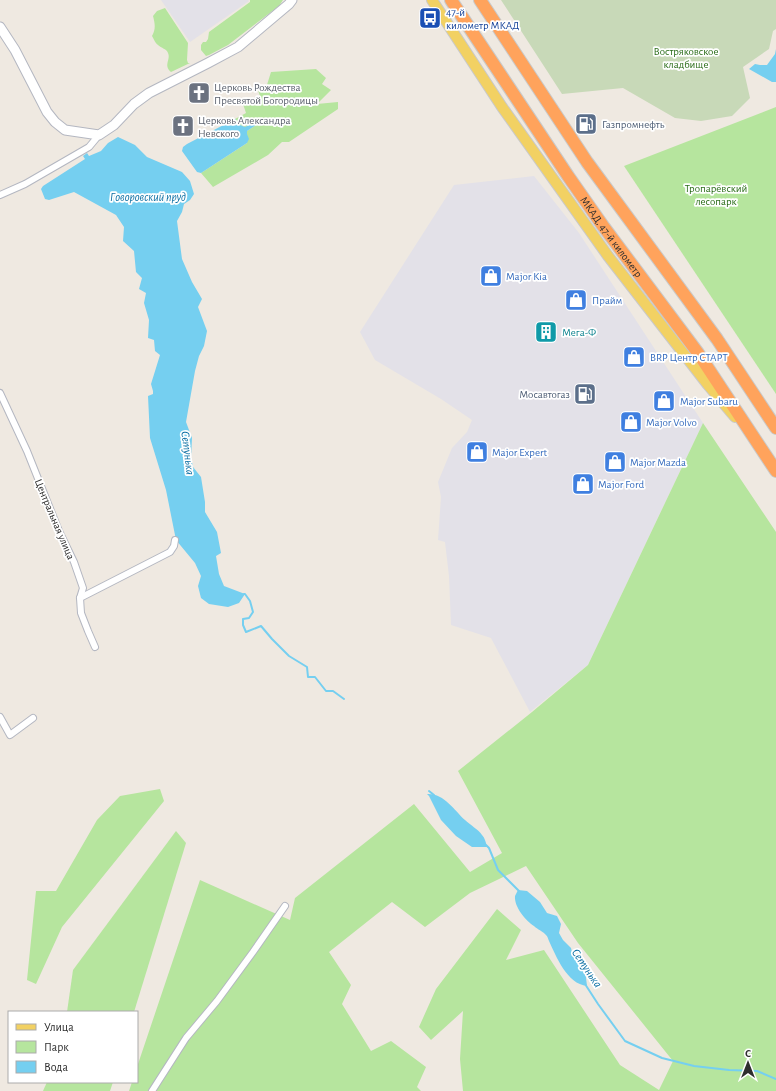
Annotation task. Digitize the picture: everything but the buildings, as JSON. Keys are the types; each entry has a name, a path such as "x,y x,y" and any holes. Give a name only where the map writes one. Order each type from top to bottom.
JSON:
{"highway":[{"name":"МКАД, 47-й километр","path":"451,0 568,176 603,226 698,353 776,471"},
{"path":"480,0 587,162 717,339 776,428"}],"main road":[{"path":"432,0 502,107 608,256 708,385 762,450"}],"street":[{"path":"0,195 25,184 89,147 99,135 114,125 134,104 149,93 238,47 292,0"},
{"path":"0,27 15,50 47,112 55,122 65,130 99,135"},
{"name":"Центральная улица","path":"0,393 27,451 59,531 74,562 83,588 80,598 81,613 95,647"},
{"path":"80,598 170,552 174,546 175,540"},
{"path":"0,717 10,735 33,718"},
{"path":"152,1091 186,1038 217,1001 285,906"}],"shaded area":[{"path":"161,0 248,0 249,1 190,42"},
{"path":"534,176 579,233 703,423 588,665 530,712 491,638 451,625 449,576 445,542 438,540 441,497 438,482 452,448 467,432 472,420 441,399 375,360 360,332 454,185"}],"green space":[{"path":"250,0 283,0 279,6 228,45 206,56 201,50 201,45 208,39 209,32 250,2"},
{"name":"Востряковское кладбище","path":"501,0 776,0 776,29 773,31 769,49 743,67 750,98 732,116 701,121 675,118 623,88 562,94"},
{"path":"165,8 188,43 187,60 188,63 190,63 171,72 167,65 169,56 167,52 155,42 152,36 155,26 153,16 157,11"},
{"path":"316,69 326,78 322,84 331,90 317,104 338,102 338,109 289,142 282,142 268,155 213,187 201,173 247,143 247,131 256,125 255,123 245,127 240,125 235,119 246,113 243,104 262,103 258,90 266,88 271,72"},
{"name":"Тропарёвский лесопарк","path":"776,107 776,394 624,166"},
{"path":"703,423 776,532 776,1091 463,1091 460,1059 463,1011 431,1040 419,1027 436,989 497,909 521,930 506,960 544,950 620,1065 659,1090 673,1061 578,943 526,866 470,893 425,927 392,902 329,952 351,985 342,1004 371,1051 391,1041 426,1067 417,1087 421,1091 129,1091 132,1083 138,1083 138,1064 200,880 290,920 295,898 414,804 470,872 502,853 458,771 588,665"},
{"path":"160,789 164,801 62,927 36,984 27,980 36,891 56,891 97,820 120,796"},
{"path":"176,831 186,843 134,1011 67,1011 73,970"},
{"path":"47,1083 113,1083 110,1091 43,1091"}],"water":[{"path":"776,49 776,82 772,82 749,69 755,64 767,65 775,54"},
{"path":"235,119 240,125 245,127 255,122 256,125 247,131 249,139 247,143 201,173 197,172 182,151 183,147"},
{"name":"Говоровский пруд","path":"118,137 135,145 147,157 182,172 190,181 194,194 190,200 184,204 177,221 182,259 192,282 202,299 198,307 207,331 204,346 199,356 195,371 186,422 192,438 191,458 193,467 201,477 205,512 217,532 221,553 216,556 219,574 224,586 245,594 239,603 228,607 209,604 201,598 198,586 201,576 195,563 176,540 166,490 150,438 148,396 153,394 151,384 160,355 155,351 154,340 148,338 149,320 144,303 146,293 139,289 142,278 136,272 134,251 123,241 124,227 116,215 74,192 49,200 45,199 41,189 43,186 85,159 83,156 87,153 89,156 101,151 108,143"},
{"path":"427,794 433,794 444,799 483,836 487,847 472,847 456,836 441,820"},
{"path":"518,890 527,891 540,902 547,913 557,916 561,924 559,933 563,940 571,948 573,956 581,958 584,961 587,986 580,984 568,975 559,961 547,936 531,924 518,909 515,896"}],"waterway":[{"name":"Сетунька","path":"244,594 250,601 253,612 249,618 243,619 243,625 246,632 261,626 289,656 307,667 308,677 315,677 326,691 333,691 344,699"},
{"name":"Сетунька","path":"429,791 434,795"},
{"name":"Сетунька","path":"486,845 489,848 498,870 519,891"},
{"name":"Сетунька","path":"585,984 625,1041 662,1058 694,1066 729,1070 757,1071 776,1079"}],"place":[{"name":"47-й километр МКАД","path":"430,18"},
{"name":"Церковь Рождества Пресвятой Богородицы","path":"199,93"},
{"name":"Газпромнефть","path":"586,124"},
{"name":"Церковь Александра Невского","path":"183,126"},
{"name":"Major Kia","path":"491,276"},
{"name":"Прайм","path":"576,300"},
{"name":"Мега-Ф","path":"546,332"},
{"name":"BRP Центр СТАРТ","path":"634,357"},
{"name":"Мосавтогаз","path":"585,394"},
{"name":"Major Subaru","path":"664,401"},
{"name":"Major Volvo","path":"631,422"},
{"name":"Major Expert","path":"477,452"},
{"name":"Major Mazda","path":"615,462"},
{"name":"Major Ford","path":"583,484"}]}
